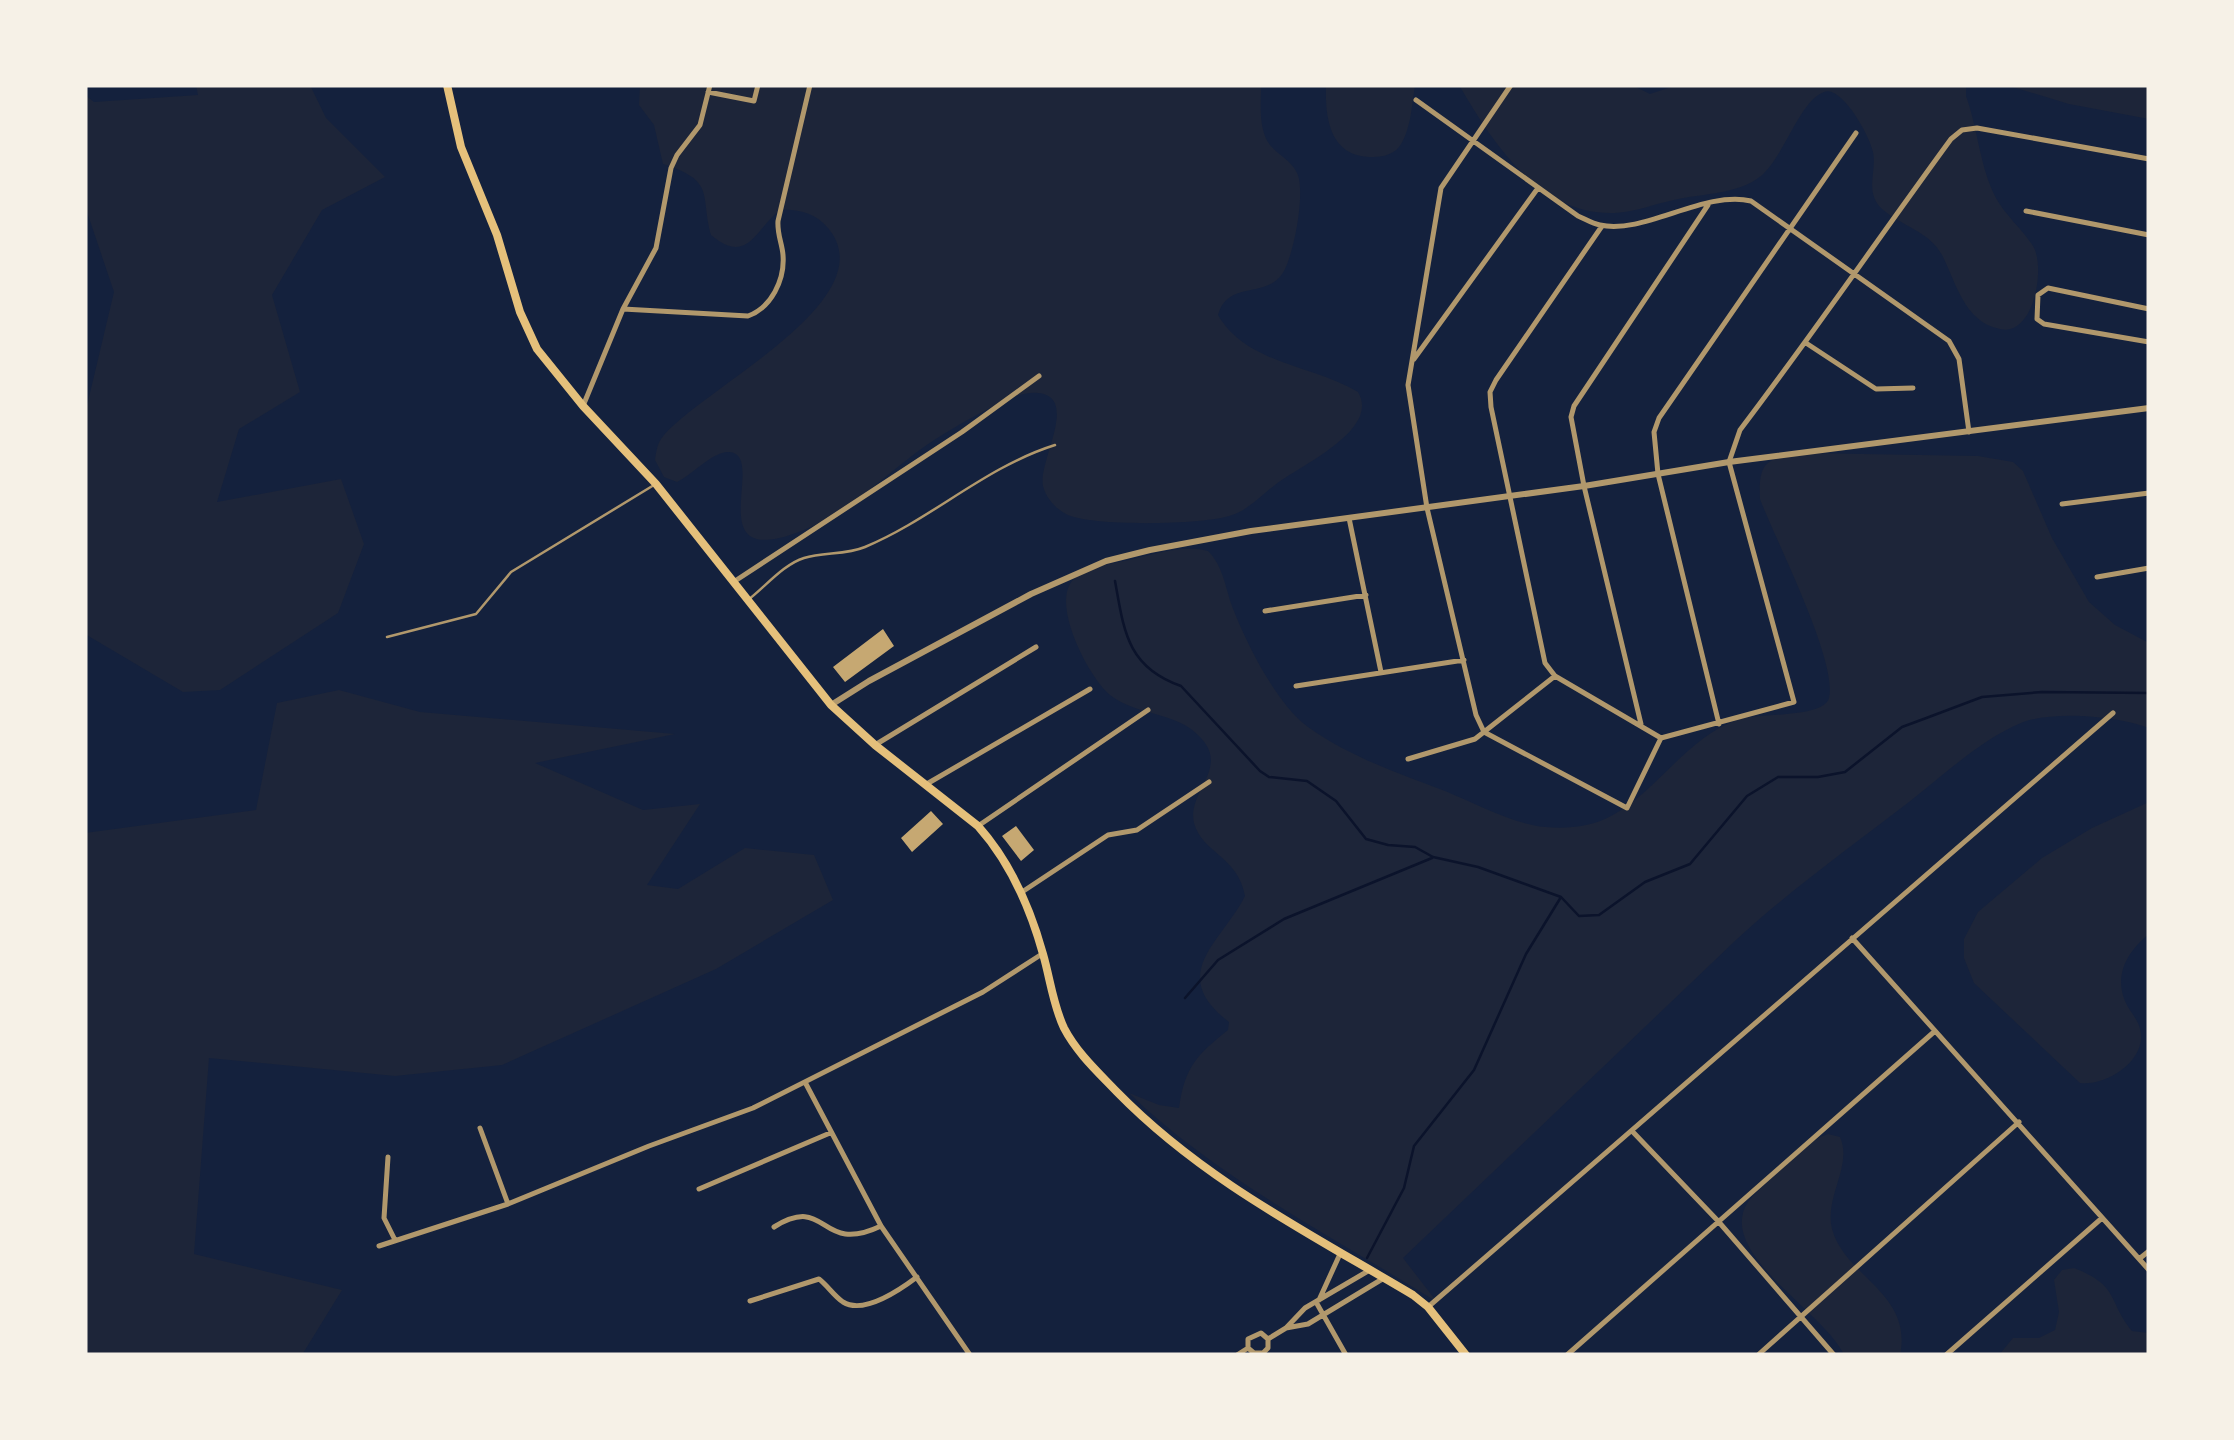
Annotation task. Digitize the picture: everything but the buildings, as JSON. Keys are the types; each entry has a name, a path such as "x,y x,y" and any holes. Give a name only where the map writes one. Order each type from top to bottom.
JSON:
{"main road":[{"path":"448,85 461,147 497,235 527,332 583,406 656,484 832,705 875,745 978,826 1002,856 1022,892 1065,1029 1083,1058 1133,1108 1212,1175 1368,1271 1413,1294 1466,1355"}],"street":[{"path":"583,406 624,308 658,241 671,168 700,126 709,88 754,101 758,85"},
{"path":"624,308 748,316 762,311 771,302 783,258 778,222 810,85"},
{"path":"1510,85 1441,188 1437,202 1409,398 1428,508 1476,715 1484,732 1627,808 1661,738"},
{"path":"1416,100 1578,216 1602,226 1732,199 1751,201 1949,341 1956,350 1969,432"},
{"path":"1602,226 1490,392 1544,663 1554,676 1661,738 1794,702 1729,462 1740,430 1952,139 1962,130 1977,128 2149,159"},
{"path":"1719,724 1658,474 1654,432 1658,418 1856,133"},
{"path":"1411,363 1538,188"},
{"path":"1641,724 1571,417 1574,406 1710,203"},
{"path":"2026,211 2149,236"},
{"path":"2149,309 2048,288 2038,295 2035,311 2044,324 2149,342"},
{"path":"1806,343 1876,390 1913,388"},
{"path":"734,582 962,432 1039,376"},
{"path":"832,705 1030,594 1106,561 1251,531 1584,486 1729,462 2149,408"},
{"path":"2062,504 2149,493"},
{"path":"1349,518 1382,673"},
{"path":"2097,577 2149,568"},
{"path":"1265,611 1366,595"},
{"path":"875,745 1036,647"},
{"path":"1296,686 1464,660"},
{"path":"1408,759 1468,742 1554,676"},
{"path":"925,785 1090,688"},
{"path":"978,826 1148,710"},
{"path":"1428,1307 2113,713"},
{"path":"1022,892 1108,835 1138,830 1208,782"},
{"path":"1852,938 2149,1270"},
{"path":"379,1246 508,1204 753,1108 984,992 1043,954"},
{"path":"1567,1355 1935,1031"},
{"path":"806,1084 882,1226 970,1355"},
{"path":"1758,1355 2019,1122"},
{"path":"480,1128 508,1204"},
{"path":"1632,1130 1718,1221 1834,1355"},
{"path":"700,1189 830,1134"},
{"path":"388,1158 384,1218 395,1240"},
{"path":"774,1226 793,1215 805,1214 815,1216 836,1235 852,1236 882,1226"},
{"path":"1946,1355 2102,1218"},
{"path":"2139,1259 2149,1251"},
{"path":"1317,1300 1340,1254"},
{"path":"1268,1339 1317,1300 1368,1271"},
{"path":"750,1300 819,1279 844,1302 853,1305 889,1297 917,1277"},
{"path":"1286,1328 1302,1327 1324,1316 1384,1278"},
{"path":"1317,1300 1346,1355"},
{"path":"1253,1334 1263,1334 1268,1339 1268,1348 1263,1353 1248,1348 1248,1339 1253,1334"},
{"path":"1237,1355 1248,1348"}],"lane":[{"path":"748,600 802,558 863,548 926,515 998,468 1055,445"},
{"path":"387,637 476,614 511,572 656,484"}],"shaded area":[{"path":"196,85 310,85 326,118 385,177 322,210 272,295 300,392 239,429 217,502 341,479 364,544 338,613 220,690 183,692 85,634 85,414 114,292 85,206 85,95 94,102 198,95"},
{"path":"640,85 1261,85 1266,139 1295,169 1299,182 1295,237 1288,262 1277,280 1230,297 1218,315 1245,344 1263,354 1358,392 1362,406 1358,420 1334,446 1232,515 1174,523 1122,523 1066,514 1046,495 1043,475 1057,418 1056,406 1050,397 1025,394 988,409 943,435 825,520 790,535 763,540 748,535 742,522 739,457 729,452 716,455 677,482 664,477 655,460 658,446 680,419 780,343 811,314 832,285 840,256 828,228 800,211 780,210 742,246 724,244 711,235 699,183 663,164 654,125 639,105"},
{"path":"1326,85 1415,85 1409,125 1399,147 1373,157 1345,149 1332,132"},
{"path":"1459,85 1632,85 1650,94 1677,85 1966,85 1991,186 2037,256 2037,284 2029,312 2012,329 2000,329 1988,325 1970,310 1936,247 1877,202 1872,189 1871,145 1847,104 1831,92 1815,97 1807,106 1769,167 1752,182 1731,190 1615,213 1588,211 1541,189 1503,152"},
{"path":"2006,85 2149,85 2149,119 2069,104"},
{"path":"1804,453 1978,456 2013,462 2023,471 2052,538 2089,602 2115,625 2149,643 2149,728 2085,716 2021,723 1977,748 1799,886 1736,940 1403,1258 1437,1302 1237,1179 1129,1093 1179,1108 1194,1063 1228,1030 1229,1022 1211,1005 1202,989 1200,973 1213,943 1245,896 1235,872 1204,841 1194,823 1193,812 1211,763 1205,743 1185,725 1121,702 1101,686 1083,657 1069,621 1066,604 1074,579 1098,567 1166,552 1208,551 1263,671 1308,727 1357,756 1506,817 1545,827 1579,826 1603,820 1628,805 1719,728 1746,718 1815,709 1829,698 1829,680 1815,629 1760,499 1761,476 1768,463"},
{"path":"339,690 420,712 675,734 535,763 643,810 700,804 647,885 678,889 745,848 814,855 833,900 716,969 502,1065 395,1076 209,1058 194,1254 342,1290 302,1355 85,1355 85,833 256,810 277,703"},
{"path":"2149,802 2149,934 2129,956 2121,982 2141,1040 2138,1051 2123,1069 2102,1080 2080,1083 1974,983 1964,958 1964,939 1978,912 2042,858 2092,828"},
{"path":"1828,1134 1840,1137 1843,1148 1832,1205 1832,1229 1839,1246 1897,1316 1900,1355 1844,1355 1834,1339 1764,1268 1743,1231 1743,1213 1752,1198 1805,1147"},
{"path":"2074,1268 2106,1288 2132,1331 2149,1333 2149,1355 1999,1355 2013,1338 2039,1338 2055,1330 2059,1312 2054,1280 2062,1270"}],"waterway":[{"path":"1115,581 1126,631 1139,658 1149,669 1181,686 1260,771 1269,777 1307,781 1336,801 1366,839 1415,847 1433,857 1478,867 1561,897 1579,916 1599,915 1645,882 1690,864 1747,796 1778,777 1845,772 1902,727 1982,697 2042,692 2149,693"},
{"path":"1185,998 1218,960 1284,919 1432,858"},
{"path":"1367,1258 1404,1188 1414,1146 1474,1070 1526,954 1561,897"}]}
